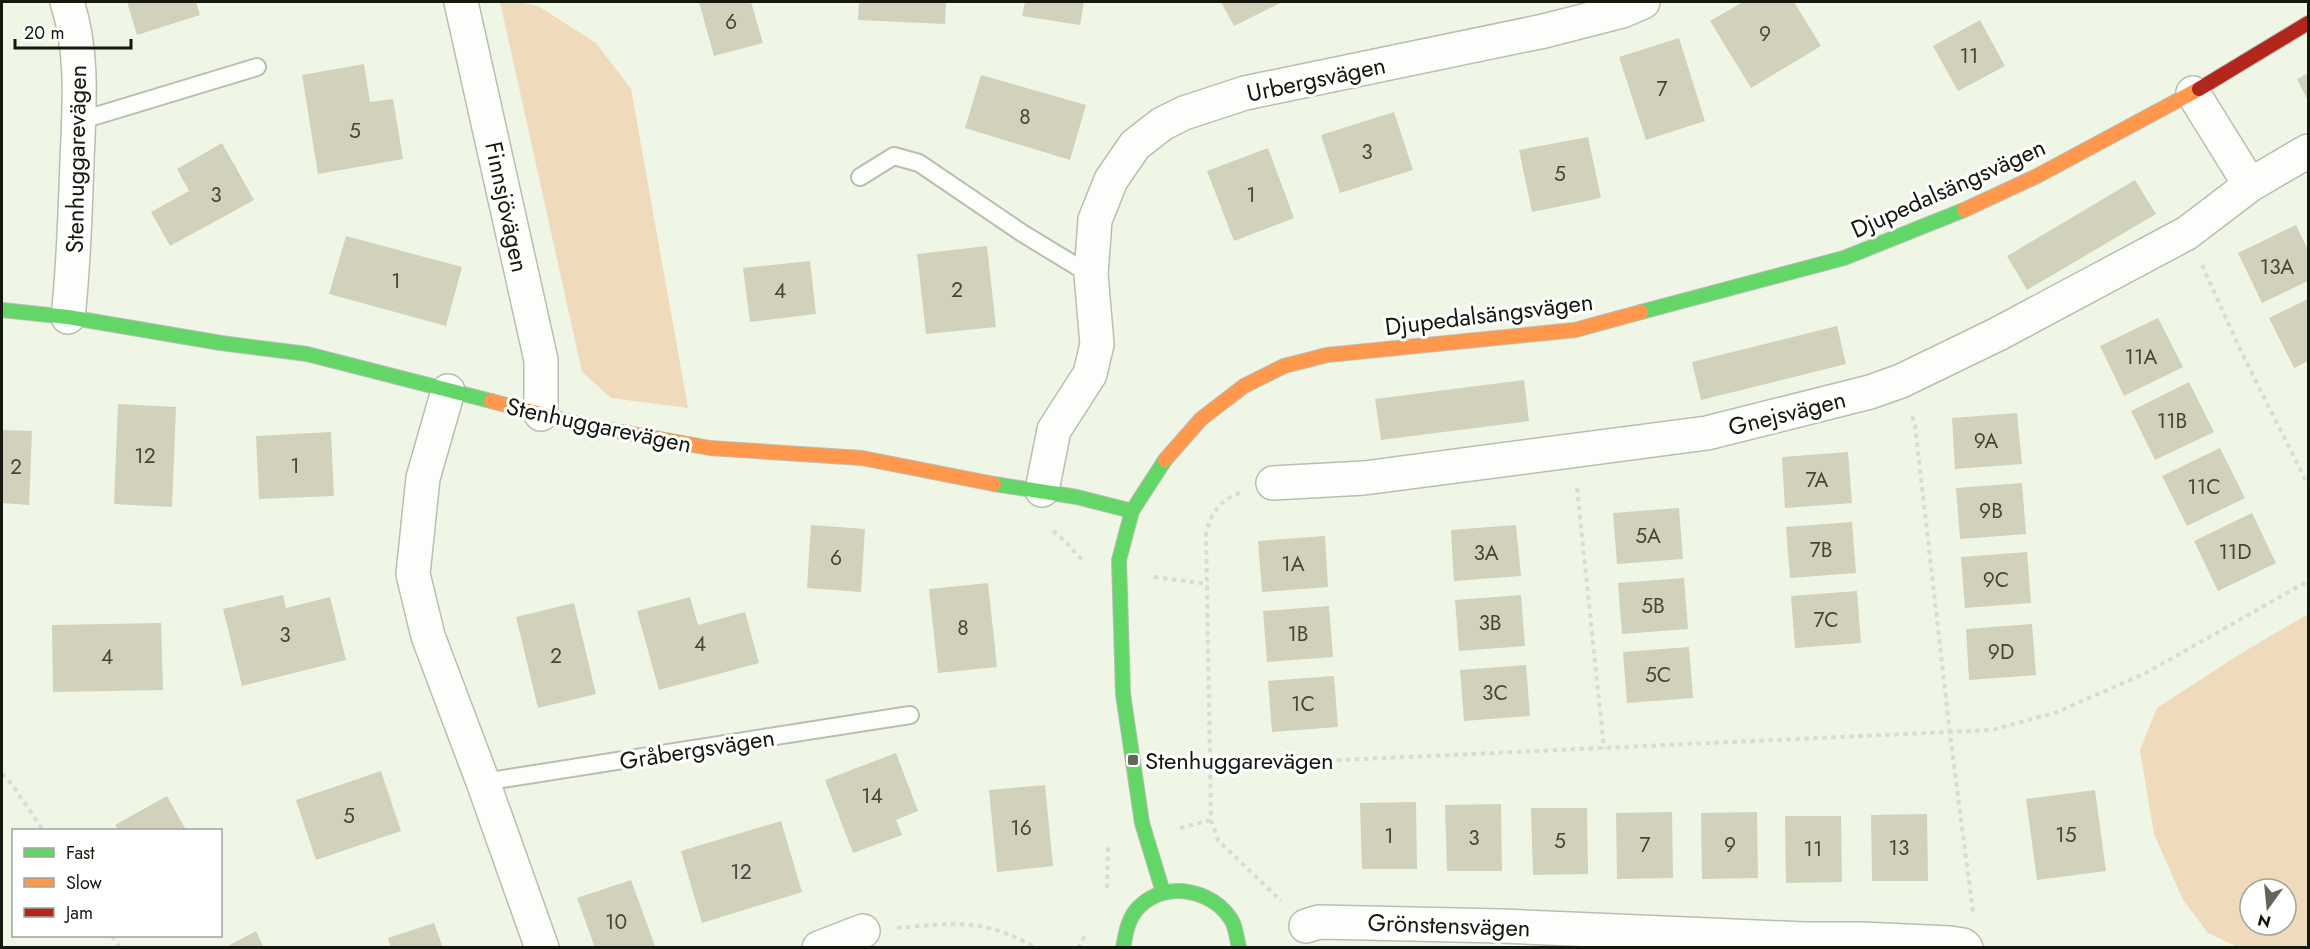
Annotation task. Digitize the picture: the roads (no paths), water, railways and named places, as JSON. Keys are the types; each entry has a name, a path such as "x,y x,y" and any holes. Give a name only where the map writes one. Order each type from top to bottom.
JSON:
{"street":[{"name":"Stenhuggarevägen","path":"67,2 73,20 79,66 73,270 68,317"},
{"name":"Finnsjövägen","path":"460,2 541,360 541,414"},
{"name":"Urbergsvägen","path":"1042,490 1054,430 1090,374 1097,344 1091,275 1095,220 1111,180 1135,145 1162,124 1209,104 1245,93 1544,32 1643,2"},
{"name":"Djupedalsängsvägen","path":"1163,892 1142,823 1123,694 1119,560 1132,512 1170,452 1201,419 1244,386 1284,366 1327,356 1575,330 1844,258 1947,218 2037,176 2193,93 2308,23"},
{"path":"2193,93 2250,185"},
{"name":"Gnejsvägen","path":"1273,483 1364,478 1707,434 1870,392 1901,381 1998,334 2187,233 2250,185 2308,151"},
{"name":"Stenhuggarevägen","path":"2,310 68,317 220,343 307,354 583,425 710,448 862,458 998,485 1077,497 1132,512"},
{"path":"447,391 439,427 423,478 413,574 428,636 542,948"},
{"path":"1123,948 1125,932 1135,911 1153,896 1163,892 1186,889 1217,902 1232,919 1239,948"},
{"name":"Grönstensvägen","path":"1306,926 1319,922 1699,941 1804,939 1939,942 1964,946"},
{"path":"819,948 863,931"}],"lane":[{"path":"79,121 257,67"},
{"path":"860,177 894,156 919,163 1091,275"},
{"name":"Gråbergsvägen","path":"483,782 910,715"}],"place":[{"name":"Stenhuggarevägen","path":"1133,760"}]}
